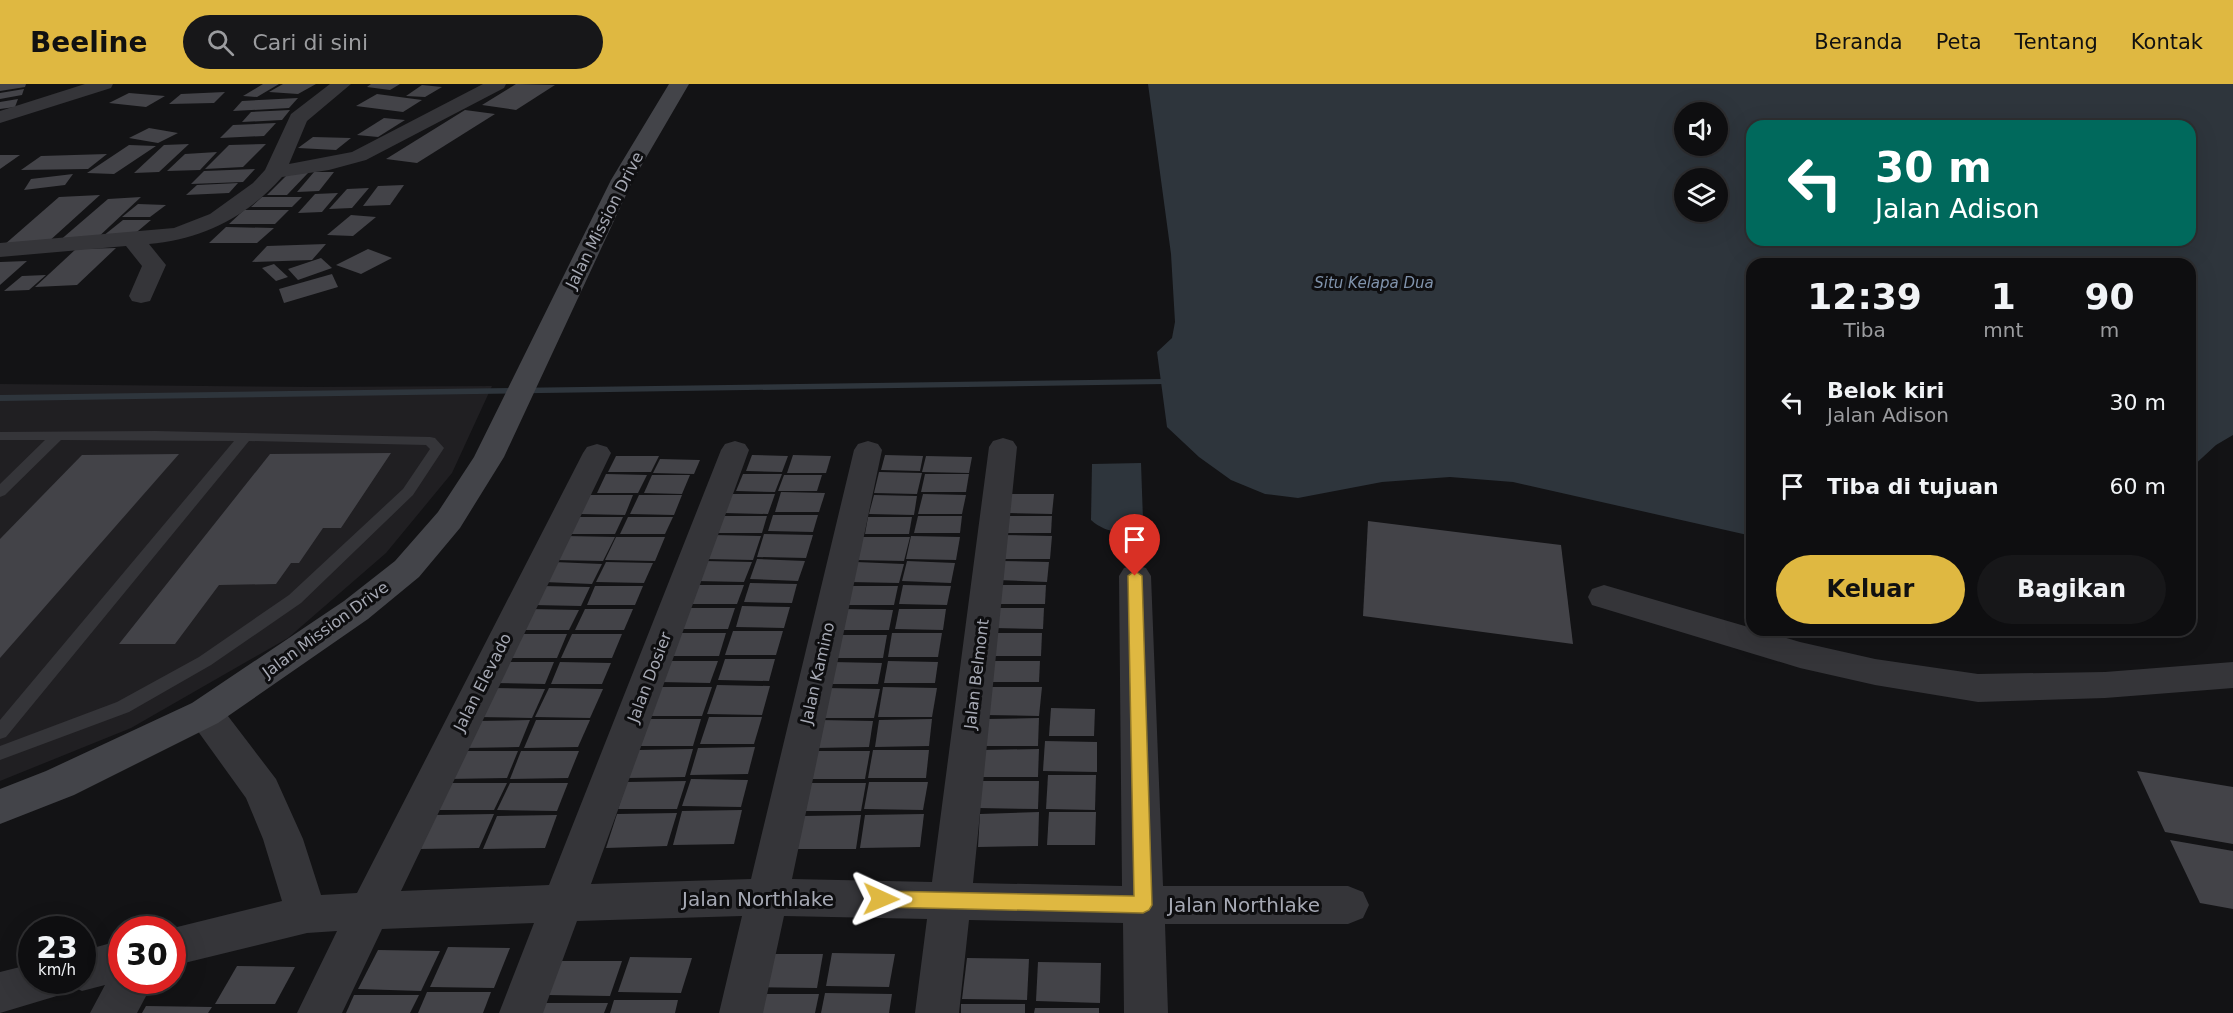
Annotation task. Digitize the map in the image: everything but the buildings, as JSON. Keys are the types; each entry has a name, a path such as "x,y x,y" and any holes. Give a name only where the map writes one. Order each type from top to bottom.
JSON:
{"street":[{"path":"0,117 52,92 105,84"},
{"path":"0,250 178,235 218,219 261,188 275,172 298,118 342,84"},
{"path":"275,172 329,164 359,156 496,84"},
{"name":"Jalan Mission Drive","path":"0,807 60,783 205,713 356,610 407,569 449,520 489,457 622,180 679,84"},
{"path":"133,240 154,265 141,296"},
{"name":"Jalan Belmont","path":"938,1013 1003,447"},
{"name":"Jalan Dosier","path":"521,1013 735,450"},
{"name":"Jalan Kamino","path":"741,1013 868,450"},
{"name":"Jalan Elevado","path":"319,1013 368,910 597,453"},
{"path":"1135,576 1146,1013"},
{"path":"1604,597 1800,655 1875,672 1978,688 2105,685 2233,675"},
{"path":"205,713 262,790 284,839 307,914"},
{"name":"Jalan Northlake","path":"186,944 307,914 562,903 766,897 1143,905 1347,905"},
{"path":"0,993 18,988"},
{"path":"112,1013 124,994"}],"lane":[{"path":"0,436 245,437 430,441 437,448 408,492 295,599 205,661 123,707 0,753"},
{"path":"0,492 57,436"},
{"path":"0,732 245,437"}],"shaded area":[{"path":"0,384 492,386 452,473 386,553 288,638 131,728 0,781"}],"water":[{"name":"Situ Kelapa Dua","path":"1148,84 2233,84 2233,435 2216,445 2196,463 2196,258 1746,258 1746,535 1513,482 1450,477 1382,482 1298,498 1265,494 1231,480 1199,457 1167,427 1157,352 1172,338 1175,322 1171,254"},
{"path":"1141,463 1143,520 1124,531 1111,531 1097,525 1091,520 1092,464"}],"waterway":[{"path":"0,398 1161,382"}],"route":[{"path":"881,899 1143,905 1135,576"}]}
